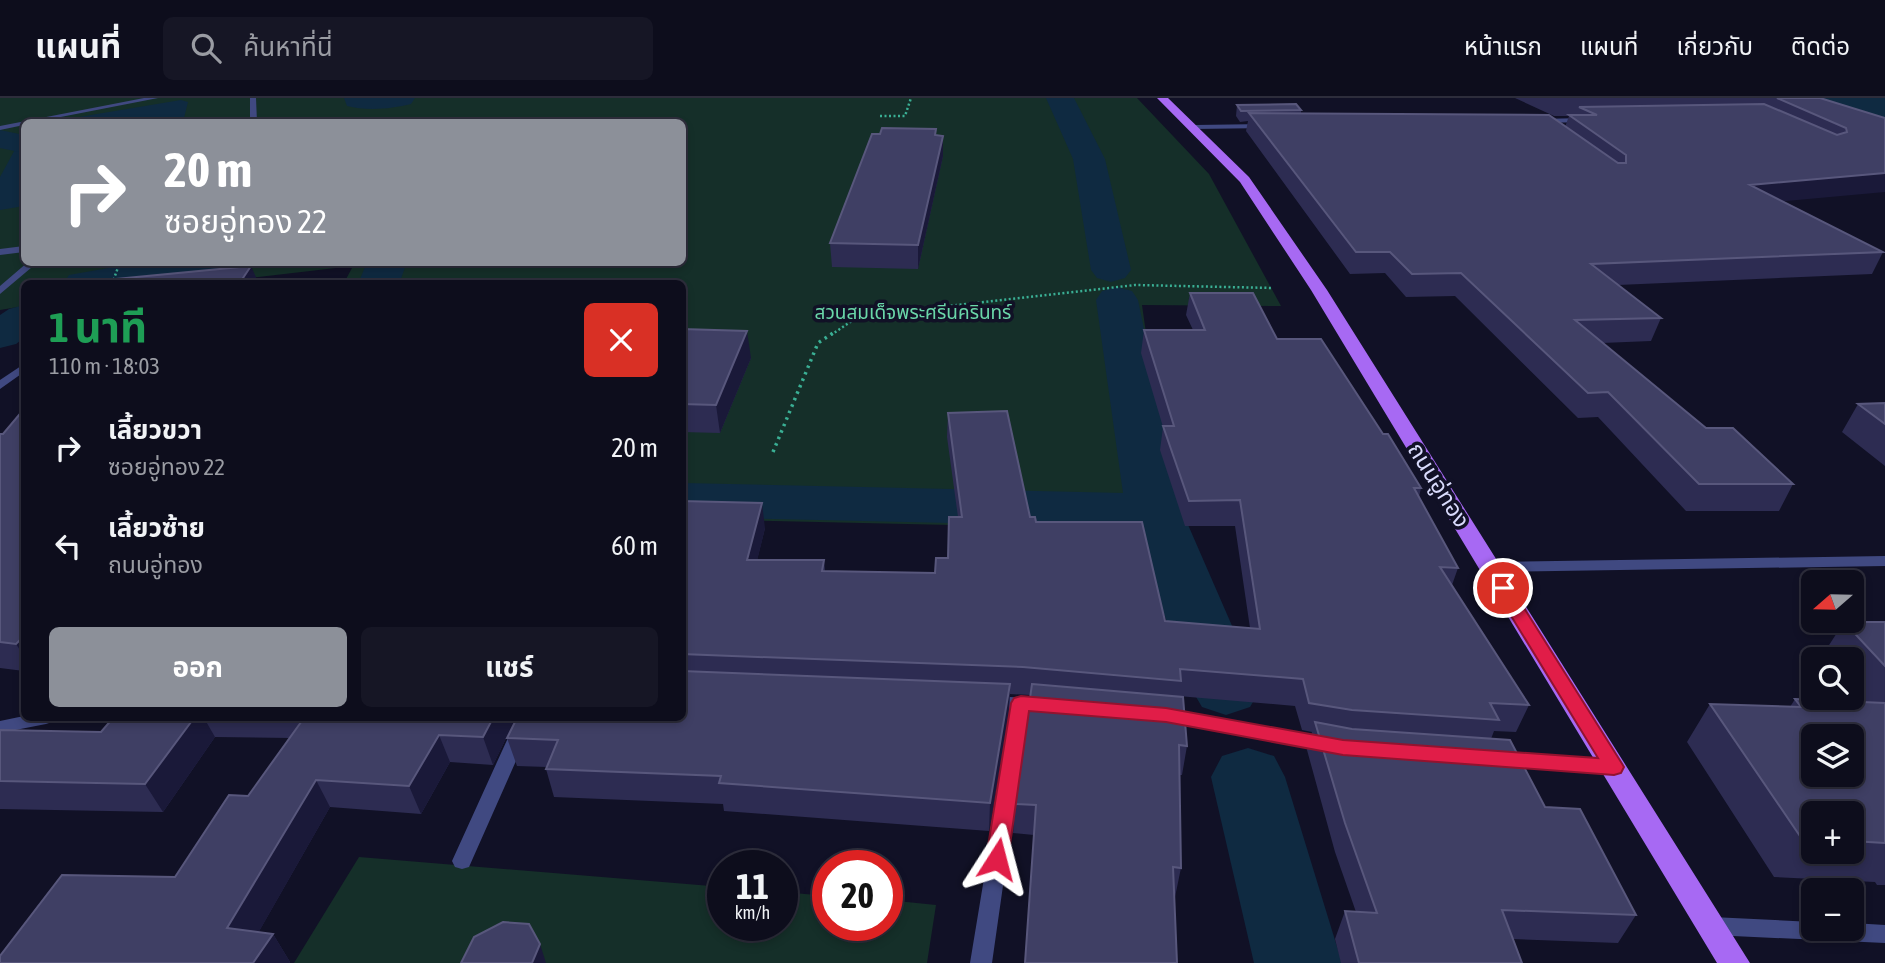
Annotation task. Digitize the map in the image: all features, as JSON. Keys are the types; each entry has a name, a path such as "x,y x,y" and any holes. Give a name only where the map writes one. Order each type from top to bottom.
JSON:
{"main road":[{"name":"ถนนอู่ทอง","path":"1162,98 1245,180 1320,290 1734,963"}],"street":[{"path":"46,119 155,98"},
{"path":"253,98 254,119"},
{"path":"1523,121 1593,120"},
{"path":"1537,121 1550,131"},
{"path":"0,128 21,124"},
{"path":"1194,127 1276,126"},
{"path":"0,252 21,249"},
{"path":"0,291 29,266"},
{"path":"0,386 21,369"},
{"path":"1490,566 1885,561"},
{"path":"980,701 1060,706"},
{"path":"981,963 1021,703"},
{"path":"1153,714 1343,747"},
{"path":"0,727 31,721"},
{"path":"462,861 525,721"},
{"path":"1492,758 1614,767"},
{"path":"1712,926 1885,934"}],"path":[{"path":"880,116 905,116 911,98"},
{"path":"773,452 818,343 859,316 1135,285 1320,290"}],"green space":[{"name":"สวนสมเด็จพระศรีนครินทร์","path":"0,98 1137,98 1209,174 1281,306 1142,305 1174,530 686,519 686,280 346,280 353,266 232,280 21,280 21,306 0,310"},
{"path":"359,857 707,886 707,941 798,941 798,893 812,895 812,941 903,941 903,902 936,905 927,963 294,963"}],"water":[{"path":"1795,98 1885,98 1885,126"},
{"path":"181,100 188,102 184,119 67,119"},
{"path":"21,138 21,206 0,210 0,177"}],"building":[{"path":"1777,98 1820,98 1885,118 1885,173 1750,185 1883,252 1591,264 1661,318 1575,320 1706,428 1733,428 1793,484 1699,484 1608,392 1588,393 1461,273 1412,274 1390,252 1356,252 1249,113 1549,115 1618,163 1626,163 1626,155 1569,115 1597,115 1579,107 1764,104 1837,135 1847,132 1846,128"},
{"path":"1296,104 1301,110 1241,111 1237,105"},
{"path":"882,128 936,129 935,135 943,136 918,245 830,243 872,134 880,134"},
{"path":"251,266 242,280 116,279"},
{"path":"1190,293 1253,293 1277,339 1321,339 1383,434 1388,434 1421,488 1414,488 1458,568 1440,567 1529,705 1490,703 1499,720 1352,710 1309,703 1303,679 1180,669 1181,681 1023,667 686,654 686,501 762,503 747,560 824,560 822,571 935,573 936,558 948,558 949,517 962,517 948,413 1007,411 1030,517 1035,517 1036,522 1142,522 1165,621 1260,629 1240,500 1189,501 1163,426 1174,426 1144,330 1205,330"},
{"path":"686,329 747,331 716,405 686,404"},
{"path":"1885,403 1885,424 1858,404"},
{"path":"21,413 21,639 16,644 0,642 0,434 3,434"},
{"path":"1864,622 1885,622 1885,666 1855,634 1864,634"},
{"path":"686,671 1010,684 990,803 719,783 721,776 546,769 558,740 507,738 516,721 686,721"},
{"path":"1032,684 1183,697 1187,746 1179,745 1181,868 1173,867 1177,963 1025,963 1036,805 1015,804"},
{"path":"1864,702 1885,703 1885,843 1864,842 1864,801 1801,801 1801,838 1710,704 1801,707 1801,710 1864,710"},
{"path":"110,721 192,721 145,784 0,781 0,730 101,732"},
{"path":"302,721 491,721 483,737 439,735 409,786 316,780 227,928 273,934 253,963 0,963 0,956 62,875 175,877 229,795 248,796"},
{"path":"1315,722 1352,729 1510,740 1545,807 1580,809 1636,915 1502,910 1522,963 1359,963 1345,911 1377,913 1345,823"},
{"path":"503,922 529,924 540,944 532,963 461,963 474,937"}],"waterway":[{"path":"357,100 401,98"},
{"path":"1060,98 1089,159 1111,270"},
{"path":"0,139 21,143"},
{"path":"108,280 195,266"},
{"path":"380,280 385,266"},
{"path":"1117,300 1154,511"},
{"path":"0,335 21,320"},
{"path":"686,500 1154,511"},
{"path":"1154,511 1226,690"},
{"path":"1248,777 1298,963"}],"route":[{"path":"997,859 1021,703 1166,715 1343,747 1614,767 1503,588"}]}
